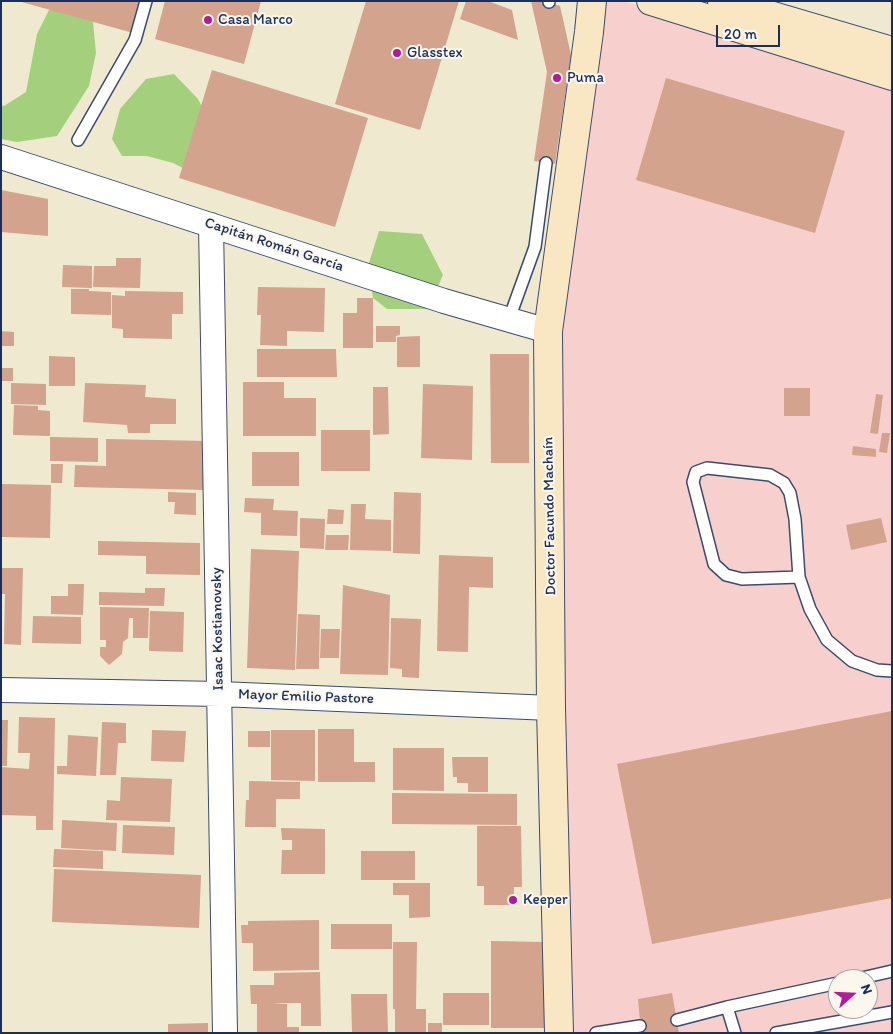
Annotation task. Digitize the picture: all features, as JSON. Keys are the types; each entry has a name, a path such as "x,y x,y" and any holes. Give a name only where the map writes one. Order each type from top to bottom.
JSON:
{"main road":[{"name":"Doctor Facundo Machaín","path":"559,1033 552,708 546,256 592,1"},
{"path":"651,1 892,76"},
{"path":"722,1 892,51"}],"street":[{"name":"Capitán Román García","path":"1,157 444,301 548,331"},
{"name":"Isaac Kostianovsky","path":"211,225 224,1033"},
{"name":"Mayor Emilio Pastore","path":"1,690 220,694 552,708"}],"lane":[{"path":"78,140 136,40 146,1"},
{"path":"509,319 546,256 546,163"},
{"path":"799,577 742,579 726,575 714,564 693,482 696,472 707,468 770,475 784,482 790,493 795,519 799,577 810,609 827,640 852,661 877,670 892,671"},
{"path":"878,974 892,971"},
{"path":"677,1020 828,985"},
{"path":"727,1007 735,1033"},
{"path":"776,1033 892,1012"},
{"path":"596,1033 640,1026"}],"shaded area":[{"path":"602,1 623,1 892,83 892,1033 569,1033 560,338"}],"green space":[{"path":"72,7 93,22 96,53 89,86 57,136 17,142 1,139 1,105 4,106 26,92 37,34 49,10"},
{"path":"174,74 198,99 214,129 191,172 173,163 147,156 122,156 112,139 120,109 146,79"},
{"path":"379,231 422,234 443,275 428,309 387,309 373,298 368,266"}],"building":[{"path":"18,1 141,1 133,33"},
{"name":"Casa Marco","path":"165,1 261,1 244,64 155,39"},
{"name":"Glasstex","path":"366,1 459,1 420,130 335,104"},
{"path":"466,1 488,1 512,10 518,40 460,19"},
{"name":"Puma","path":"531,1 545,1 560,6 571,55 555,164 534,161 547,72"},
{"path":"212,70 368,118 335,227 179,178"},
{"path":"666,78 845,131 815,233 636,180"},
{"path":"1,190 48,199 48,236 1,232"},
{"path":"116,258 141,258 140,288 93,287 94,266 116,266"},
{"path":"63,265 92,266 92,288 62,287"},
{"path":"258,287 325,288 324,332 287,331 287,346 260,345 261,315 257,315"},
{"path":"71,289 111,292 111,315 71,314"},
{"path":"125,291 183,292 183,314 172,314 172,339 123,338 123,329 112,328 112,295 125,296"},
{"path":"357,298 373,298 373,348 343,348 343,313 357,313"},
{"path":"376,326 400,326 400,335 396,336 396,342 376,342"},
{"path":"1,331 14,332 14,346 1,346"},
{"path":"420,336 420,367 397,367 397,337"},
{"path":"257,349 336,349 337,377 257,377"},
{"path":"490,354 529,354 529,463 491,463"},
{"path":"49,356 75,357 75,386 49,386"},
{"path":"1,368 13,368 13,381 1,381"},
{"path":"243,382 284,382 284,398 316,398 316,436 243,436"},
{"path":"11,383 46,384 46,405 11,404"},
{"path":"85,383 146,385 145,397 176,399 176,424 150,424 150,433 128,433 127,425 83,422"},
{"path":"423,384 473,386 472,460 421,458"},
{"path":"373,387 388,387 389,434 373,435"},
{"path":"784,388 810,388 810,416 784,416"},
{"path":"876,394 883,395 878,434 870,433"},
{"path":"14,405 38,406 38,410 50,411 50,436 13,435"},
{"path":"321,430 370,430 370,471 321,471"},
{"path":"882,433 890,433 887,453 879,452"},
{"path":"50,437 98,438 98,462 50,461"},
{"path":"106,439 209,441 208,490 74,487 75,465 106,466"},
{"path":"853,446 876,449 876,457 852,455"},
{"path":"252,452 299,452 299,486 252,486"},
{"path":"51,464 63,464 62,483 51,483"},
{"path":"1,484 51,485 50,538 1,537"},
{"path":"168,492 196,493 196,515 174,514 175,502 168,502"},
{"path":"394,492 421,493 420,554 393,553"},
{"path":"245,498 274,499 273,510 298,511 297,536 261,535 261,513 244,512"},
{"path":"351,504 366,504 365,519 391,520 391,551 350,550"},
{"path":"328,509 344,510 343,524 327,524"},
{"path":"300,518 325,519 324,549 300,548"},
{"path":"881,518 887,542 851,550 846,525"},
{"path":"326,535 349,535 348,550 325,550"},
{"path":"98,541 200,543 200,575 146,574 146,556 98,555"},
{"path":"251,549 299,551 295,670 247,668"},
{"path":"439,555 493,557 493,588 469,587 468,652 437,651"},
{"path":"1,568 23,568 21,645 4,644 5,594 1,594"},
{"path":"68,584 84,584 83,615 51,614 51,596 68,596"},
{"path":"343,585 390,595 388,675 340,674"},
{"path":"145,588 165,588 164,606 99,605 99,592 145,593"},
{"path":"100,607 149,608 148,638 133,638 133,618 129,618 128,638 123,642 122,654 109,665 100,656 100,647 106,647 106,640 100,640"},
{"path":"150,611 184,612 183,652 149,651"},
{"path":"298,614 320,615 319,669 296,669"},
{"path":"33,616 81,617 81,644 32,643"},
{"path":"391,618 421,619 419,678 402,677 402,669 390,668"},
{"path":"321,629 340,629 339,658 320,658"},
{"path":"892,711 892,898 652,944 617,764"},
{"path":"19,717 55,718 53,830 36,830 36,816 1,815 1,767 29,769 30,753 18,753"},
{"path":"1,720 8,720 7,766 1,766"},
{"path":"102,722 126,723 126,743 118,743 116,775 100,775"},
{"path":"318,729 354,729 354,762 375,762 375,782 318,782"},
{"path":"152,730 186,731 184,762 151,761"},
{"path":"271,730 315,730 315,781 271,780"},
{"path":"248,731 270,731 270,747 248,747"},
{"path":"68,735 98,737 96,776 57,774 57,766 67,766"},
{"path":"393,748 444,748 444,791 393,790"},
{"path":"452,757 488,757 488,792 468,792 468,783 457,783 457,777 453,777"},
{"path":"121,777 172,779 170,822 106,820 107,800 120,801"},
{"path":"249,781 300,782 300,799 276,799 276,827 245,827 246,800 249,800"},
{"path":"392,793 517,794 517,825 392,824"},
{"path":"62,820 117,823 116,851 61,848"},
{"path":"123,825 175,827 174,855 122,853"},
{"path":"477,826 521,826 522,887 514,887 514,905 484,905 484,886 477,886"},
{"path":"281,828 325,829 325,874 281,874 282,850 292,850 292,840 282,840"},
{"path":"54,849 103,851 103,869 53,867"},
{"path":"361,851 415,851 415,880 361,880"},
{"path":"54,869 201,875 199,928 52,922"},
{"path":"393,883 430,883 430,917 409,918 409,895 393,895"},
{"path":"319,920 319,970 253,971 253,943 242,943 241,925 248,925 248,921"},
{"path":"331,924 392,924 392,949 331,949"},
{"path":"491,941 545,942 545,1028 491,1028"},
{"path":"393,942 417,942 416,1009 426,1009 426,1033 395,1033"},
{"path":"320,972 321,1026 301,1026 301,1003 271,1003 287,1004 287,1027 299,1027 299,1033 257,1033 257,1004 251,1004 250,985 274,985 274,973"},
{"path":"443,993 489,993 489,1025 443,1025"},
{"path":"672,993 679,1033 641,1033 638,999"},
{"path":"351,994 387,994 388,1033 352,1033"},
{"path":"208,1023 208,1033 168,1033 168,1024"},
{"path":"428,1023 442,1023 442,1033 428,1033"}],"place":[{"name":"Casa Marco","path":"208,20"},
{"name":"Glasstex","path":"397,53"},
{"name":"Puma","path":"557,78"},
{"name":"Keeper","path":"513,900"}]}
